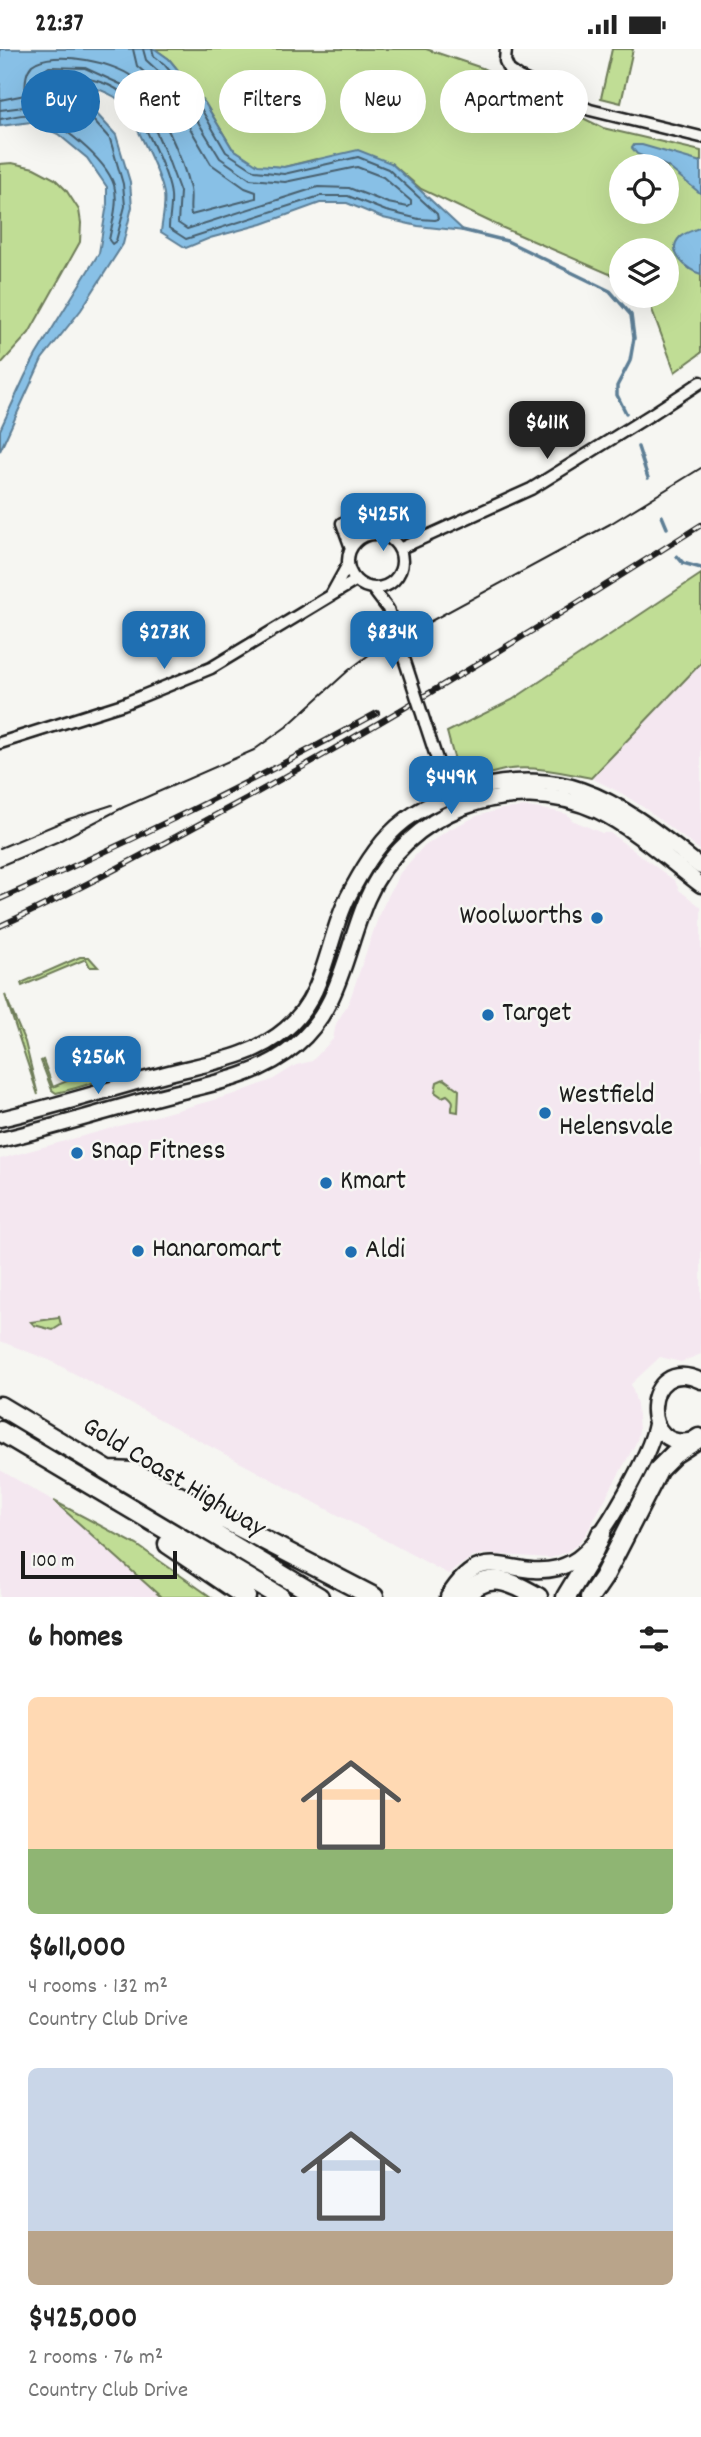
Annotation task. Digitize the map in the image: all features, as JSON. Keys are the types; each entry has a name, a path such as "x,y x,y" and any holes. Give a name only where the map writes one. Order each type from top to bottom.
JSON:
{"highway":[{"name":"Gold Coast Highway","path":"0,1406 319,1597"},
{"name":"Gold Coast Highway","path":"0,1431 280,1597"},
{"path":"592,1594 659,1469 674,1454 700,1437"},
{"path":"106,1470 133,1472 374,1597"},
{"path":"117,1501 147,1530 246,1597"},
{"path":"566,1597 601,1534"},
{"path":"464,1597 481,1583 499,1580 538,1597"}],"street":[{"path":"506,49 505,61 514,74 590,110 701,137"},
{"path":"399,549 531,489 701,382"},
{"path":"351,548 342,523 360,538"},
{"path":"329,598 347,566 351,548 360,538 372,534 391,539 399,549 402,561 399,575 386,586 372,588 355,581 347,566"},
{"path":"0,743 123,704 211,669 355,581"},
{"path":"386,586 388,609 452,804"},
{"path":"372,588 388,609"},
{"path":"0,1140 243,1075 277,1060 298,1044 332,1000 361,913 379,876 391,859 410,838 452,804 504,783 537,782 570,787 622,809 701,867"},
{"path":"0,1119 160,1075 229,1060 272,1040 297,1019 319,985 348,897 374,853 395,829 416,812 511,795 539,795 567,801 611,818 701,885"},
{"path":"37,1110 43,1130"},
{"path":"700,1437 686,1441 672,1439 656,1424 652,1406 657,1392 667,1381 701,1369"},
{"path":"681,1377 701,1381"},
{"path":"448,1597 461,1577 473,1568 490,1564 538,1569 558,1568 582,1556 601,1534 646,1455 656,1424"}],"shaded area":[{"path":"701,663 701,851 643,807 591,778"},
{"name":"Westfield Helensvale","path":"527,807 567,814 572,820 602,833 610,833 675,881 679,890 701,907 701,1354 681,1362 660,1357 631,1384 637,1404 637,1441 578,1544 565,1553 550,1558 484,1554 472,1557 448,1574 49,1360 0,1341 0,1159 235,1094 272,1080 296,1065 312,1061 333,1039 336,1024 349,1002 380,912 400,873 422,848 448,830 477,816 502,809"},
{"path":"0,1470 54,1501 161,1597 0,1597"}],"green space":[{"path":"155,49 426,49 486,70 440,70 440,133 588,133 588,121 603,128 701,151 701,353 675,372 651,308 679,308 679,238 609,238 609,274 421,189 391,163 316,159 284,167 258,166 232,148 223,133 326,133 326,70 219,70 219,126 205,103 205,70 178,70"},
{"path":"612,49 633,49 621,103 601,98"},
{"path":"12,163 34,168 55,179 66,190 79,210 80,242 29,333 0,365 0,164"},
{"path":"701,574 701,663 591,778 530,768 472,776 459,770 447,732 512,700"},
{"path":"80,957 89,957 98,967 90,967 86,959 22,986 21,983"},
{"path":"5,995 25,1042 38,1095"},
{"path":"124,1057 126,1064 113,1074 56,1093 52,1090 41,1061 43,1060 53,1087"},
{"path":"444,1079 459,1090 458,1112 452,1111 453,1101 447,1095 442,1097 435,1092 437,1082"},
{"path":"59,1318 61,1325 53,1330 31,1322"},
{"path":"54,1501 137,1545 211,1597 161,1597"}],"water":[{"path":"0,49 155,49 178,70 114,70 114,96 100,91 100,70 21,70 21,123 0,126"},
{"path":"205,103 219,126 219,133 223,133 232,148 258,165 284,167 358,150 391,163 464,231 418,226 383,218 347,203 320,203 186,248 161,232 164,194 139,133 205,133"},
{"path":"100,117 116,135 130,182 132,207 123,244 81,310 42,359 0,451 0,430 25,376 99,253 107,187 87,158 56,133 100,133"},
{"path":"634,145 642,145 673,154 637,154 632,148"},
{"path":"679,156 701,162 701,194 679,176"},
{"path":"701,227 701,274 690,269 679,258 679,238"}],"waterway":[{"path":"462,230 507,241 610,291 631,315 634,338 630,361 617,386 617,395 626,413"},
{"path":"638,447 648,478"},
{"path":"662,516 667,528"},
{"path":"677,556 683,563 701,568"}],"tram line":[{"path":"0,866 57,842 124,807 254,750 286,727 370,654 610,524 701,468"},
{"path":"0,848 69,819 112,805"}],"railway":[{"path":"0,926 143,855 407,707 701,525"},
{"path":"0,899 191,811 377,713"}],"place":[{"name":"Woolworths","path":"597,918"},
{"name":"Target","path":"488,1015"},
{"name":"Westfield Helensvale","path":"545,1113"},
{"name":"Snap Fitness","path":"77,1153"},
{"name":"Kmart","path":"326,1183"},
{"name":"Hanaromart","path":"138,1251"},
{"name":"Aldi","path":"351,1252"}]}
